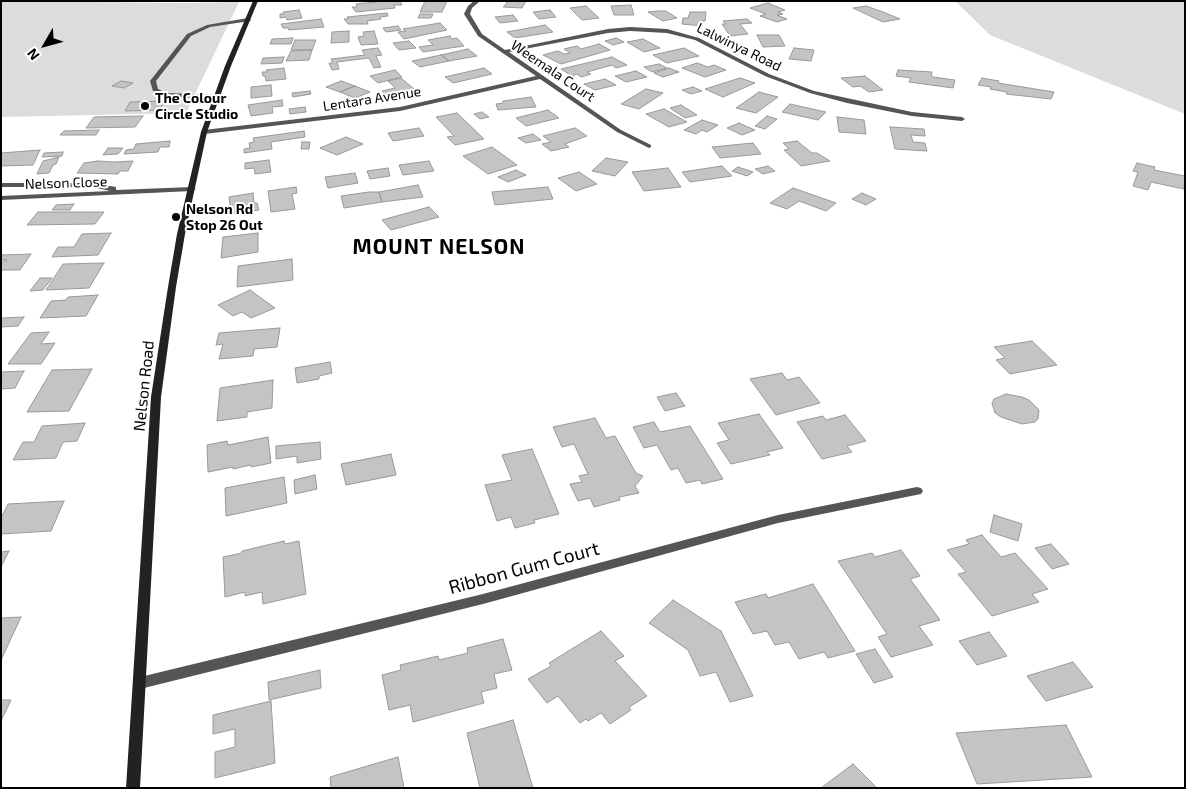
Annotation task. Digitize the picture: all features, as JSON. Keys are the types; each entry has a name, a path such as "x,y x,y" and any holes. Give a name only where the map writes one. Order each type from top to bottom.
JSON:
{"main road":[{"name":"Nelson Road","path":"132,788 140,683 156,397 172,287 181,234 204,132 216,97 256,1"}],"street":[{"name":"Weemala Court","path":"478,1 468,10 468,17 480,35 619,131 650,146"},
{"path":"216,97 166,95 155,90 153,81 189,35 209,26 248,20"},
{"name":"Lalwinya Road","path":"503,52 608,30 666,31 697,39 767,75 812,92 847,102 912,114 962,119"},
{"name":"Lentara Avenue","path":"204,132 400,109 541,77"},
{"name":"Nelson Close","path":"1,186 92,185 131,192"},
{"name":"Nelson Close","path":"1,198 192,189"},
{"name":"Ribbon Gum Court","path":"140,683 483,599 778,519 917,491"}],"shaded area":[{"path":"1,1 239,2 186,113 1,117"},
{"path":"955,1 1185,1 1185,114 990,35"}],"building":[{"path":"400,1 402,5 394,5 395,8 356,12 352,7 357,7 356,4"},
{"path":"425,1 447,1 442,12 420,12"},
{"path":"506,1 526,1 522,8 503,7 507,3"},
{"path":"768,3 785,10 778,12 783,14 777,15 787,19 777,22 760,16 766,14 750,8"},
{"path":"631,5 634,15 614,15 611,6"},
{"path":"586,6 599,18 582,20 570,8"},
{"path":"866,6 900,19 883,22 853,8"},
{"path":"299,10 302,18 287,20 286,17 280,18 280,14 284,14 283,12"},
{"path":"550,10 556,17 539,19 533,12"},
{"path":"666,11 677,18 663,21 648,12"},
{"path":"690,12 706,12 705,21 702,21 702,26 682,24 683,18 688,18"},
{"path":"387,13 388,16 380,17 381,19 367,21 368,24 348,24 344,19 348,19 347,17"},
{"path":"420,14 433,14 431,18 418,18"},
{"path":"513,15 518,21 500,23 495,17"},
{"path":"321,19 324,27 289,30 288,28 283,28 281,24"},
{"path":"747,19 752,23 740,24 748,34 730,36 722,24 726,24 723,21"},
{"path":"440,23 447,30 404,39 398,32 406,31 403,29"},
{"path":"545,25 553,32 515,38 507,32"},
{"path":"398,26 401,30 386,32 383,28"},
{"path":"349,31 349,42 331,43 332,32"},
{"path":"374,31 378,44 361,45 358,37 364,36 363,32"},
{"path":"757,35 779,35 785,46 763,47"},
{"path":"450,36 452,39 457,38 464,46 423,52 419,47 433,45 428,40"},
{"path":"293,38 291,44 270,44 272,39"},
{"path":"616,38 624,42 613,45 605,41"},
{"path":"643,39 660,48 644,52 627,42"},
{"path":"295,40 316,40 312,50 291,50"},
{"path":"409,41 416,48 399,50 393,43"},
{"path":"599,44 610,50 561,64 543,55 558,51 564,54 570,53 564,49 577,46 581,49"},
{"path":"378,48 382,55 376,56 381,67 374,68 369,58 337,62 339,69 332,70 329,63 333,63 331,59 365,55 362,50"},
{"path":"684,48 699,56 667,63 653,55"},
{"path":"794,48 814,50 811,61 789,59"},
{"path":"468,49 477,56 449,61 441,55"},
{"path":"312,50 309,60 286,61 291,51"},
{"path":"441,55 449,61 420,67 412,61"},
{"path":"284,57 282,63 261,64 263,58"},
{"path":"612,57 627,65 616,68 612,65 587,72 591,74 581,77 577,74 572,76 561,69"},
{"path":"697,63 708,67 714,65 726,70 705,77 682,68"},
{"path":"659,64 667,68 652,72 644,67"},
{"path":"284,68 286,79 266,81 265,76 263,76 262,72 267,72 266,70"},
{"path":"484,68 492,74 453,83 445,77"},
{"path":"669,68 679,72 663,77 654,73"},
{"path":"395,70 402,77 378,83 370,76"},
{"path":"898,70 932,72 931,76 933,77 955,80 953,88 909,82 911,78 896,76"},
{"path":"636,71 647,77 626,82 615,76"},
{"path":"865,76 883,90 869,92 860,86 853,87 841,78"},
{"path":"401,78 414,89 410,90 412,92 388,97 382,91 395,88 388,81"},
{"path":"740,78 755,83 723,97 705,89"},
{"path":"982,78 999,81 998,83 1054,92 1051,99 1006,94 1007,92 978,85"},
{"path":"605,79 616,85 595,90 584,84"},
{"path":"121,81 133,83 124,88 112,86"},
{"path":"341,81 355,86 340,92 326,87"},
{"path":"271,85 272,96 251,98 251,87"},
{"path":"355,86 370,92 355,98 340,92"},
{"path":"693,87 702,91 691,94 682,90"},
{"path":"646,89 663,93 639,109 621,104"},
{"path":"310,91 311,94 293,97 292,93"},
{"path":"759,92 778,97 756,113 736,108"},
{"path":"531,97 536,107 498,110 496,104 503,103 503,101"},
{"path":"282,100 283,106 272,107 273,113 251,116 248,105"},
{"name":"The Colour Circle Studio","path":"164,101 160,110 125,111 130,102"},
{"path":"790,104 826,112 818,120 782,112"},
{"path":"681,105 697,115 685,118 670,108"},
{"path":"305,107 306,112 290,114 289,109"},
{"path":"664,109 687,122 669,127 646,114"},
{"path":"548,110 559,118 526,126 516,118"},
{"path":"482,112 489,117 480,119 474,114"},
{"path":"457,113 484,139 455,145 447,137 454,136 436,117"},
{"path":"143,116 135,127 86,128 94,117"},
{"path":"767,116 777,119 765,129 755,126"},
{"path":"837,117 864,120 866,134 839,132"},
{"path":"702,120 718,125 707,132 702,130 696,134 684,130"},
{"path":"739,123 755,130 742,135 727,128"},
{"path":"890,127 924,129 925,136 911,135 913,142 925,143 927,151 895,149"},
{"path":"419,128 424,136 393,141 388,133"},
{"path":"575,128 587,136 565,144 569,147 551,151 542,144 551,142 543,136"},
{"path":"99,130 96,135 60,135 64,131"},
{"path":"304,131 305,137 271,142 272,149 244,153 244,149 250,148 249,143 254,142 253,138"},
{"path":"533,134 541,140 526,143 518,138"},
{"path":"346,137 363,144 337,155 320,148"},
{"path":"170,141 169,147 160,147 158,152 124,154 126,150 134,149 136,144"},
{"path":"797,141 812,153 817,153 830,161 801,166 784,150 789,149 783,143"},
{"path":"302,142 310,142 309,149 301,149"},
{"path":"753,143 761,154 720,158 712,147"},
{"path":"492,147 517,165 488,174 463,156"},
{"path":"108,148 123,148 118,154 103,155"},
{"path":"40,150 33,165 1,166 1,153"},
{"path":"63,152 62,156 42,157 44,153"},
{"path":"59,157 49,173 37,174 43,161"},
{"path":"606,158 628,162 615,176 592,171"},
{"path":"269,160 271,172 255,174 254,168 245,169 245,163"},
{"path":"133,161 128,171 120,171 118,174 77,173 84,163"},
{"path":"429,161 434,171 403,175 399,165"},
{"path":"1137,163 1155,167 1154,170 1185,176 1184,189 1151,182 1148,190 1133,186 1138,172 1133,171"},
{"path":"722,166 732,176 690,182 682,172"},
{"path":"768,166 775,171 763,174 755,169"},
{"path":"738,167 753,172 747,176 732,171"},
{"path":"388,168 390,176 370,179 367,171"},
{"path":"668,168 681,187 644,191 632,172"},
{"path":"516,170 526,175 508,182 498,177"},
{"path":"579,172 597,184 576,191 558,178"},
{"path":"355,173 358,183 328,188 325,177"},
{"path":"418,185 423,197 382,202 379,192"},
{"path":"296,187 297,193 292,194 295,209 271,212 268,191"},
{"path":"548,187 553,199 495,205 492,192"},
{"path":"793,188 836,203 826,211 799,201 787,209 770,203"},
{"path":"379,192 382,202 344,208 341,196"},
{"path":"253,193 254,203 257,203 259,210 231,214 229,197"},
{"path":"862,193 876,199 866,205 852,199"},
{"path":"74,204 70,210 52,210 56,205"},
{"path":"429,207 439,217 391,230 382,220"},
{"path":"38,212 104,212 95,224 27,225"},
{"path":"111,233 98,255 52,257 58,247 74,247 82,234"},
{"path":"258,233 258,252 221,258 223,237"},
{"path":"31,254 20,270 1,270 1,263 7,260 1,260 1,255"},
{"path":"292,259 293,280 237,287 238,266"},
{"path":"104,263 89,288 46,290 63,264"},
{"path":"40,278 52,278 43,290 30,291"},
{"path":"250,290 275,308 251,318 242,312 233,316 218,305"},
{"path":"98,295 86,316 40,318 51,301 66,300 68,297"},
{"path":"24,317 18,326 1,327 1,318"},
{"path":"280,328 277,347 254,349 253,356 219,359 223,344 216,345 219,333"},
{"path":"49,332 41,344 55,343 41,364 8,364 31,333"},
{"path":"1032,341 1057,365 1010,374 996,360 1005,358 994,347"},
{"path":"330,362 332,373 319,376 319,379 297,383 295,368"},
{"path":"92,369 69,411 27,412 52,370"},
{"path":"24,371 15,388 1,389 1,372"},
{"path":"782,373 787,380 799,377 820,403 776,415 750,379"},
{"path":"273,380 272,408 247,412 247,417 217,421 220,388"},
{"path":"676,393 685,406 665,411 657,397"},
{"path":"1006,394 1029,400 1039,410 1038,419 1035,422 1022,424 995,413 992,403 994,399"},
{"path":"759,414 783,448 767,452 770,455 731,464 717,443 729,440 718,423"},
{"path":"845,415 866,441 847,446 852,452 822,459 797,422 823,416 826,420"},
{"path":"595,418 606,438 615,436 636,473 643,476 635,486 639,493 619,497 620,500 594,507 590,498 578,501 570,484 582,482 579,476 588,474 574,444 562,447 553,427"},
{"path":"654,422 660,432 690,426 723,479 702,484 700,480 686,483 678,468 671,470 657,445 644,448 633,427"},
{"path":"85,423 77,441 63,442 56,458 13,460 23,442 34,442 42,426"},
{"path":"268,437 271,463 208,472 207,445 227,441 228,445"},
{"path":"320,442 321,459 297,463 297,456 276,459 276,446"},
{"path":"532,449 559,514 534,520 535,523 515,528 511,517 497,521 485,485 512,480 502,455"},
{"path":"391,454 396,475 346,485 341,464"},
{"path":"315,475 317,489 295,494 294,480"},
{"path":"284,477 287,503 226,516 225,488"},
{"path":"64,501 51,531 1,534 1,518 8,504"},
{"path":"994,515 1022,524 1018,541 990,532"},
{"path":"982,535 1001,557 1015,553 1048,589 1032,594 1039,602 992,616 958,574 966,572 947,550 969,544 966,540"},
{"path":"284,541 285,544 299,541 306,594 263,604 262,592 245,596 245,592 225,597 223,557"},
{"path":"1051,544 1069,564 1052,569 1035,548"},
{"path":"901,550 920,576 910,579 940,620 919,626 933,645 891,657 878,637 887,634 838,561 872,553 875,557"},
{"path":"9,551 1,567 1,552"},
{"path":"813,584 855,651 828,658 824,652 799,659 789,642 775,645 767,631 753,634 735,602 766,594 768,598"},
{"path":"673,600 721,631 753,696 730,702 716,672 700,676 688,650 649,623"},
{"path":"21,617 1,660 1,618"},
{"path":"601,631 624,656 615,661 647,696 629,707 631,710 610,724 601,713 588,721 586,719 580,723 558,696 547,703 528,679 551,666 549,663"},
{"path":"989,632 1007,656 977,665 959,641"},
{"path":"503,639 512,670 494,674 497,688 481,692 484,703 413,722 410,705 389,710 382,675 401,670 400,665 438,656 439,660 468,653 467,648"},
{"path":"875,649 893,677 874,683 856,654"},
{"path":"1073,662 1093,687 1046,701 1027,676"},
{"path":"320,670 321,688 269,700 268,682"},
{"path":"1,700 11,700 1,721"},
{"path":"271,701 275,763 215,778 215,752 235,747 235,729 213,734 213,715"},
{"path":"513,720 533,788 480,788 467,733"},
{"path":"1066,725 1092,777 977,784 956,733"},
{"path":"398,757 404,788 331,788 330,777"},
{"path":"853,764 877,788 821,788"}],"place":[{"name":"The Colour Circle Studio","path":"145,106"},
{"name":"Nelson Rd Stop 26 Out","path":"176,217"}],"district":[{"name":"MOUNT NELSON","path":"439,247"}]}
